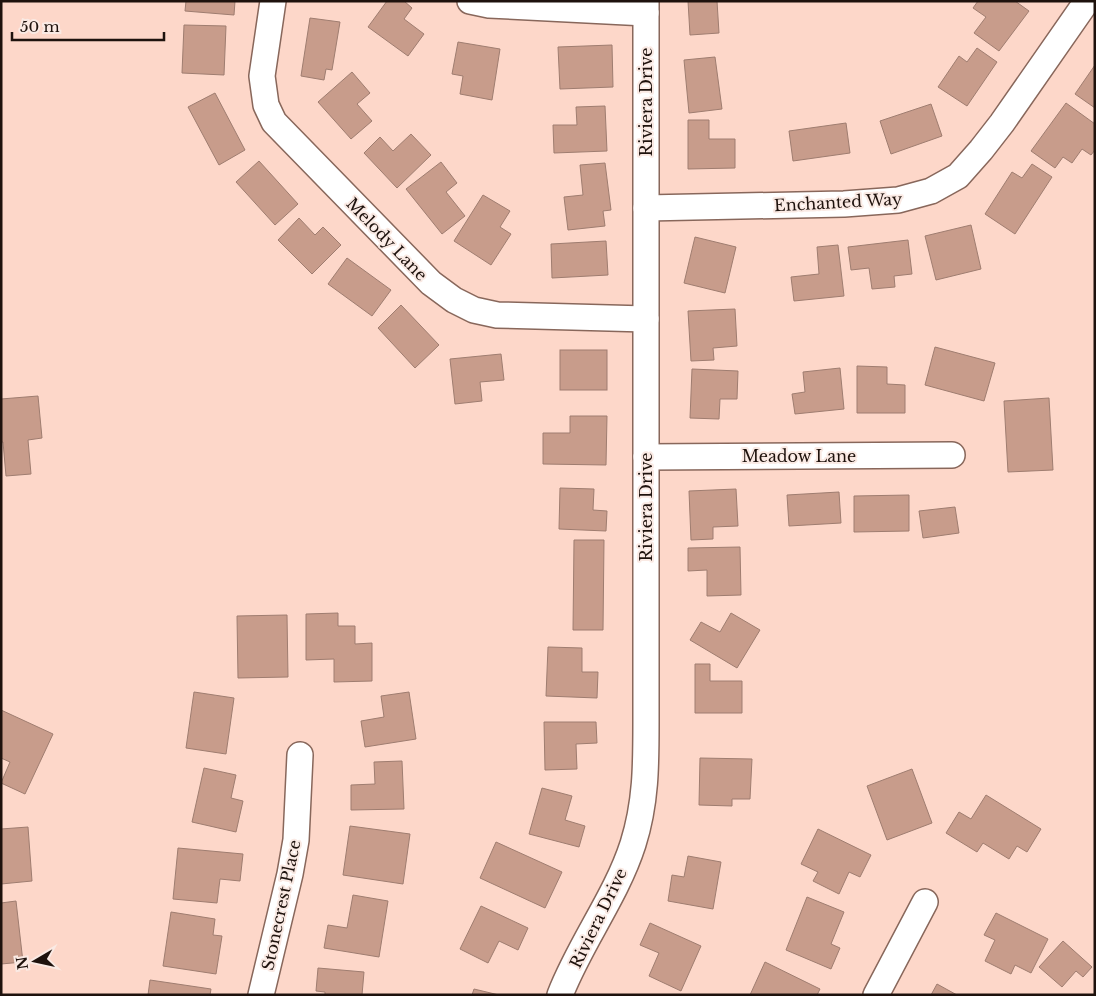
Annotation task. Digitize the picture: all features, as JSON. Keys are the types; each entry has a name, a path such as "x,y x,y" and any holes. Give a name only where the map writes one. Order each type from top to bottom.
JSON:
{"street":[{"name":"Melody Lane","path":"273,1 262,76 266,105 274,122 431,283 454,300 474,310 497,315 646,319"},
{"path":"470,1 490,5 646,7"},
{"name":"Enchanted Way","path":"646,208 854,204 898,200 932,192 958,176 981,150 1087,1"},
{"name":"Riviera Drive","path":"560,995 620,875 632,846 644,800 646,723 646,7"},
{"name":"Meadow Lane","path":"646,457 952,455"},
{"name":"Stonecrest Place","path":"261,995 290,874 296,840 300,755"},
{"path":"876,995 925,902"}],"building":[{"path":"186,1 235,1 234,15 185,11"},
{"path":"387,1 404,1 412,8 404,19 424,34 408,56 368,27"},
{"path":"688,1 717,1 719,33 690,35"},
{"path":"978,1 1015,1 1029,11 999,51 974,33 986,17 973,8"},
{"path":"310,18 340,22 332,70 326,69 324,80 301,76"},
{"path":"184,25 226,26 224,75 182,73"},
{"path":"458,42 500,49 492,100 460,94 463,76 452,74"},
{"path":"612,45 613,87 560,89 558,47"},
{"path":"977,48 997,62 967,106 938,87 959,56 967,62"},
{"path":"715,57 722,109 689,113 684,60"},
{"path":"1095,65 1095,108 1075,94"},
{"path":"352,72 370,93 357,104 372,121 351,139 318,102"},
{"path":"215,93 245,150 219,165 188,107"},
{"path":"1066,103 1095,124 1095,150 1091,155 1082,149 1072,163 1063,157 1055,168 1031,151"},
{"path":"931,104 942,136 891,154 880,121"},
{"path":"605,106 607,151 554,153 553,125 577,125 576,107"},
{"path":"688,120 709,120 709,139 735,139 735,168 688,169"},
{"path":"846,123 850,153 793,161 789,131"},
{"path":"411,134 431,155 397,188 364,153 380,137 393,151"},
{"path":"259,161 298,204 275,225 236,182"},
{"path":"441,162 457,183 446,192 465,216 442,234 406,189"},
{"path":"605,163 611,210 603,211 605,226 568,230 564,197 583,195 580,165"},
{"path":"1032,164 1052,177 1015,234 985,214 1012,172 1022,178"},
{"path":"483,195 510,211 500,227 511,234 491,265 454,241"},
{"path":"299,218 315,235 323,227 341,245 312,274 278,240"},
{"path":"971,225 981,269 936,280 925,236"},
{"path":"695,237 736,247 725,293 684,283"},
{"path":"908,240 912,274 894,276 895,287 872,289 869,268 851,270 848,247"},
{"path":"606,241 608,275 552,278 551,244"},
{"path":"838,245 844,296 794,301 791,277 819,274 817,247"},
{"path":"347,258 391,290 372,316 328,284"},
{"path":"401,305 439,345 415,368 378,328"},
{"path":"735,309 737,346 713,348 714,360 691,361 688,311"},
{"path":"935,347 995,363 984,401 925,385"},
{"path":"560,350 607,350 607,390 560,390"},
{"path":"501,354 504,380 480,382 482,401 455,404 450,359"},
{"path":"857,366 887,367 887,384 905,385 905,413 857,413"},
{"path":"840,368 844,409 795,414 792,394 805,392 803,372"},
{"path":"692,369 738,371 737,399 720,399 719,419 690,418"},
{"path":"38,396 42,438 28,440 31,474 6,476 3,442 1,442 1,399"},
{"path":"1049,398 1053,470 1008,472 1004,401"},
{"path":"570,416 607,416 606,465 543,464 543,433 570,433"},
{"path":"560,488 594,489 593,510 607,511 606,531 559,529"},
{"path":"736,489 738,526 713,527 713,539 691,540 689,491"},
{"path":"839,492 841,523 789,526 787,495"},
{"path":"909,495 909,531 854,532 854,496"},
{"path":"955,507 959,533 923,538 919,511"},
{"path":"574,540 604,540 603,630 573,630"},
{"path":"740,547 741,595 707,596 707,570 688,571 688,548"},
{"path":"338,613 338,626 355,626 355,644 372,643 372,681 334,682 334,659 306,660 306,614"},
{"path":"731,613 760,630 737,668 690,640 701,622 720,632"},
{"path":"287,615 288,677 238,678 237,616"},
{"path":"548,647 582,648 582,672 598,672 597,698 546,696"},
{"path":"695,664 710,664 710,681 742,681 742,713 695,713"},
{"path":"194,692 234,698 226,754 186,748"},
{"path":"409,692 416,739 365,747 361,721 384,717 381,696"},
{"path":"1,710 53,734 25,794 1,783 10,762 1,758"},
{"path":"544,722 596,722 597,743 576,744 577,769 545,770"},
{"path":"700,758 752,759 750,799 732,799 732,806 699,805"},
{"path":"402,761 404,809 351,810 351,785 375,784 374,762"},
{"path":"204,768 236,775 231,798 243,801 236,832 192,822"},
{"path":"912,769 932,823 887,840 867,786"},
{"path":"542,788 572,796 565,820 585,826 579,847 529,834"},
{"path":"986,795 1041,829 1027,852 1017,846 1009,859 983,843 977,852 946,833 959,812 971,819"},
{"path":"350,826 410,834 403,884 343,875"},
{"path":"28,827 32,881 1,884 1,829"},
{"path":"818,829 871,855 860,877 849,872 839,894 813,881 818,872 801,864"},
{"path":"496,842 562,872 545,908 480,878"},
{"path":"178,848 243,854 240,881 220,879 217,903 173,899"},
{"path":"688,856 721,862 713,909 668,901 672,875 684,877"},
{"path":"353,895 388,901 379,957 324,948 328,925 347,928"},
{"path":"807,897 844,912 831,944 840,948 831,969 786,950"},
{"path":"16,901 23,962 1,964 1,903"},
{"path":"481,906 528,928 518,950 499,941 488,963 460,949"},
{"path":"171,912 215,919 213,935 222,936 216,974 163,966"},
{"path":"996,913 1048,939 1031,973 1015,965 1011,974 985,961 995,940 984,935"},
{"path":"650,923 701,946 681,991 649,976 659,953 640,945"},
{"path":"1063,941 1092,967 1083,977 1076,971 1062,987 1039,967"},
{"path":"765,962 820,989 817,995 750,995"},
{"path":"318,968 364,972 362,995 325,995 325,992 316,991"},
{"path":"150,980 211,989 210,995 148,995"},
{"path":"937,984 957,995 931,995"},
{"path":"474,989 499,995 472,995"}]}
